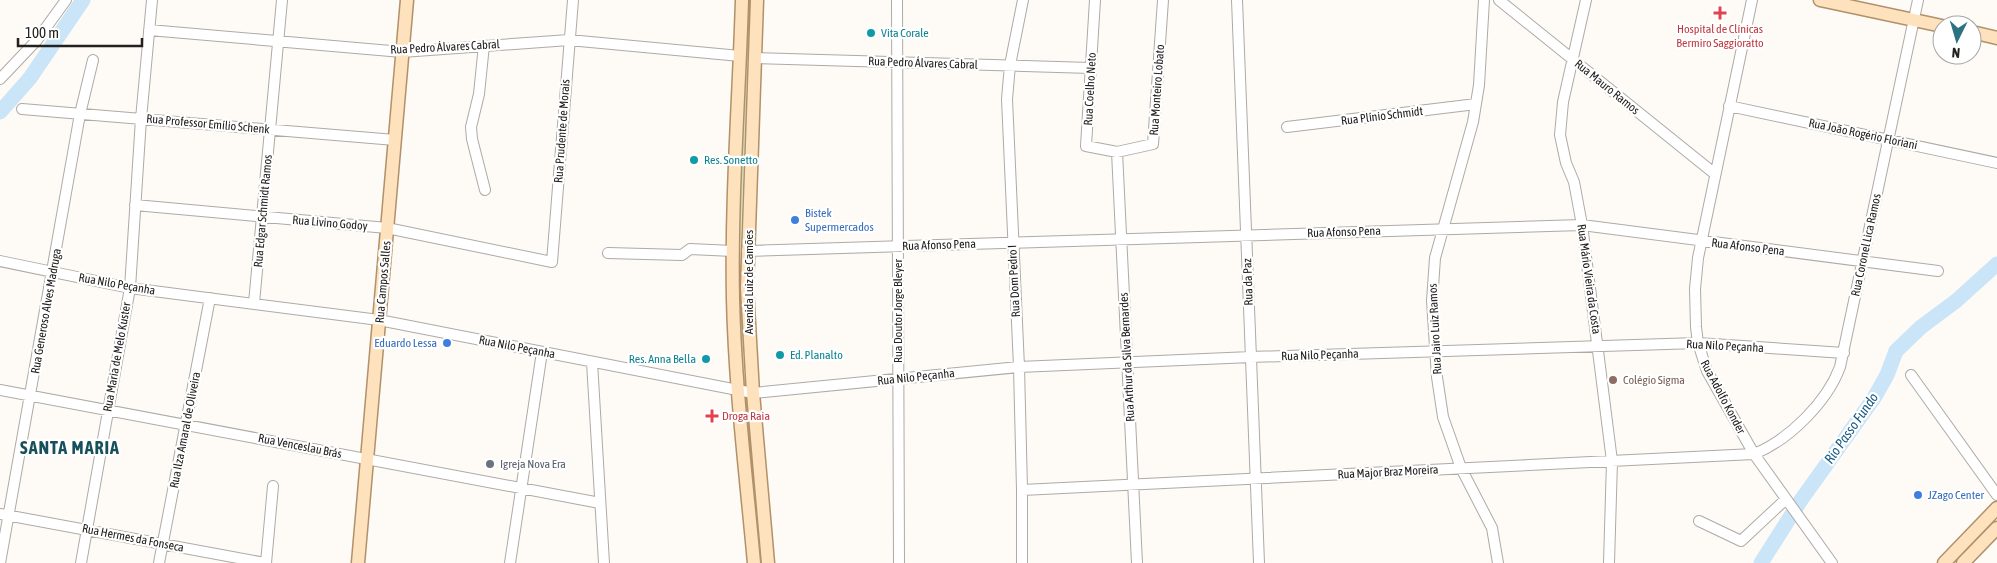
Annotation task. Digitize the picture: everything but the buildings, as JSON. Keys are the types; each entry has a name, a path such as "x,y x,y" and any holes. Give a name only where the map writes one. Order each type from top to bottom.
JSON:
{"main road":[{"name":"Rua Campos Salles","path":"358,563 407,0"},
{"name":"Avenida Luiz de Camões","path":"742,0 733,251 734,300 739,392 754,563"},
{"name":"Avenida Luiz de Camões","path":"757,0 747,251 747,314 768,563"},
{"path":"1820,0 1932,24"},
{"path":"1982,34 1997,38"},
{"path":"1944,563 1997,508"},
{"path":"1964,563 1997,528"}],"street":[{"path":"0,79 37,40 66,0"},
{"name":"Rua Maria de Melo Kuster","path":"80,563 130,288 141,119 152,0"},
{"name":"Rua Edgar Schmidt Ramos","path":"254,303 282,0"},
{"name":"Rua Prudente de Morais","path":"552,262 573,0"},
{"name":"Rua Doutor Jorge Bleyer","path":"897,0 899,563"},
{"name":"Rua Dom Pedro I","path":"1022,563 1022,490 1007,99 1010,65 1023,0"},
{"name":"Rua Coelho Neto","path":"1095,0 1086,146 1117,152"},
{"name":"Rua Monteiro Lobato","path":"1117,152 1153,144 1163,0"},
{"name":"Rua da Paz","path":"1237,0 1259,563"},
{"name":"Rua Jairo Luiz Ramos","path":"1484,0 1476,104 1468,146 1442,230 1433,279 1435,351 1443,417 1450,442 1461,468 1492,528 1498,563"},
{"name":"Rua Mauro Ramos","path":"1499,0 1715,174"},
{"name":"Rua Mário Vieira da Costa","path":"1586,0 1563,102 1560,135 1566,163 1574,182 1582,225 1612,461 1609,563"},
{"name":"Rua Adolfo Konder","path":"1752,0 1701,241 1695,289 1698,343 1707,371 1754,454 1832,563"},
{"name":"Rua Coronel Lica Ramos","path":"1754,454 1780,440 1818,406 1835,381 1844,353 1918,0"},
{"name":"Rua Pedro Álvares Cabral","path":"149,30 402,52 569,40 740,56"},
{"path":"484,46 479,94 471,127 472,139 485,190"},
{"name":"Rua Pedro Álvares Cabral","path":"755,58 1091,68"},
{"name":"Rua Generoso Alves Madruga","path":"0,563 4,514 30,396 80,114 93,60"},
{"name":"Rua Plínio Schmidt","path":"1287,127 1476,104"},
{"name":"Rua João Rogério Floriani","path":"1729,106 1997,163"},
{"name":"Rua Professor Emílio Schenk","path":"22,109 395,140"},
{"name":"Rua Arthur da Silva Bernardes","path":"1117,152 1137,563"},
{"name":"Rua Livino Godoy","path":"135,205 387,228 552,262"},
{"name":"Rua Afonso Pena","path":"747,251 1582,225 1938,271"},
{"path":"608,253 682,255 690,250 733,251"},
{"name":"Rua Nilo Peçanha","path":"0,261 130,288 379,320 753,394 1018,367 1251,357 1698,343 1844,353"},
{"name":"Rua Ilza Amaral de Oliveira","path":"159,563 210,298"},
{"path":"510,563 542,352"},
{"path":"592,362 604,563"},
{"path":"1912,375 1997,496"},
{"name":"Rua Venceslau Brás","path":"0,390 600,503"},
{"name":"Rua Major Braz Moreira","path":"1022,490 1754,454"},
{"path":"266,563 273,486"},
{"path":"1699,521 1741,541 1792,507"},
{"name":"Rua Hermes da Fonseca","path":"4,514 266,563"}],"green space":[{"path":"746,0 750,0 740,263 744,380 736,305"},
{"path":"745,410 747,411 764,563 760,563"}],"waterway":[{"path":"0,112 30,78 83,0"},
{"name":"Rio Passo Fundo","path":"1761,563 1801,500 1874,398 1887,375 1896,351 1921,327 1956,301 1997,264"}],"place":[{"name":"Hospital de Clínicas Bermiro Saggioratto","path":"1720,13"},
{"name":"Vita Corale","path":"871,33"},
{"name":"Res. Sonetto","path":"694,160"},
{"name":"Bistek Supermercados","path":"795,220"},
{"name":"Eduardo Lessa","path":"447,343"},
{"name":"Ed. Planalto","path":"780,355"},
{"name":"Res. Anna Bella","path":"706,359"},
{"name":"Colégio Sigma","path":"1613,380"},
{"name":"Droga Raia","path":"712,416"},
{"name":"Igreja Nova Era","path":"490,464"},
{"name":"JZago Center","path":"1918,495"}],"district":[{"name":"SANTA MARIA","path":"70,448"}]}
